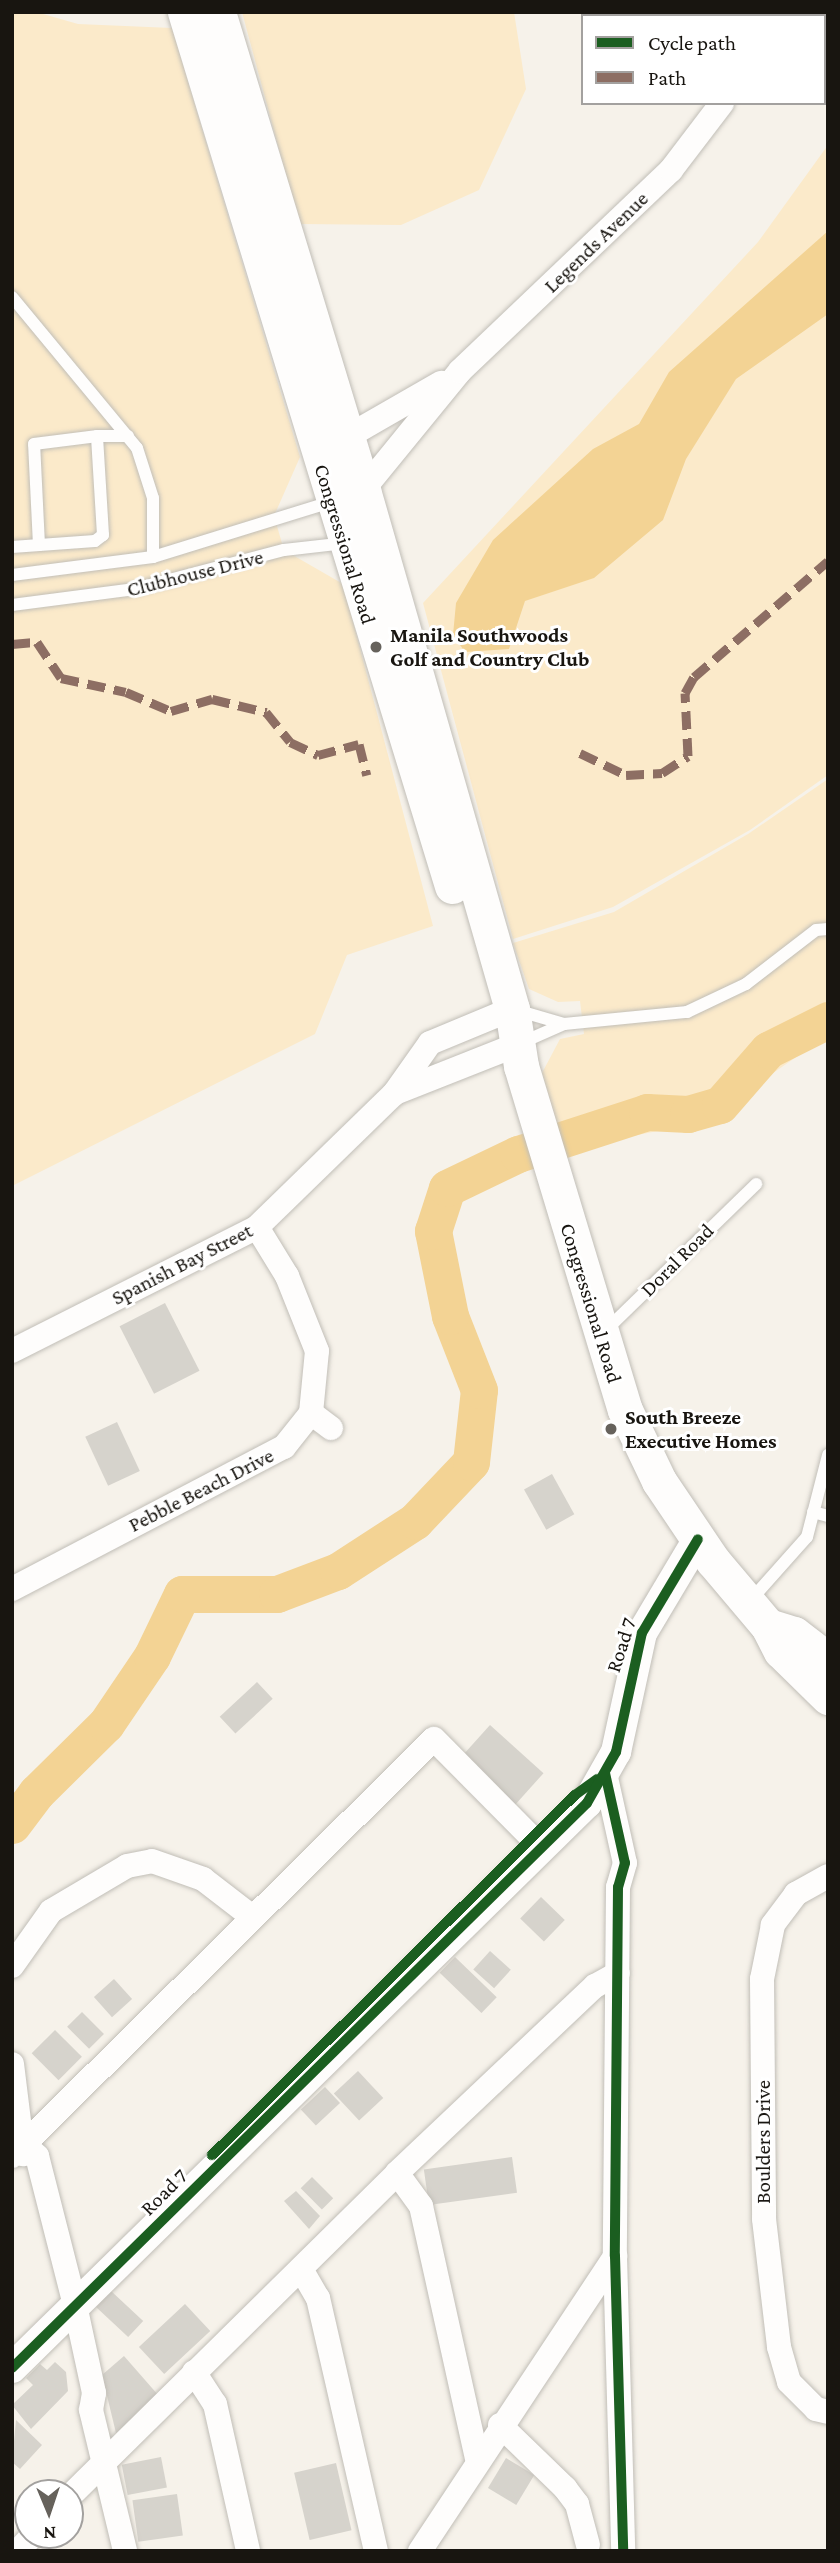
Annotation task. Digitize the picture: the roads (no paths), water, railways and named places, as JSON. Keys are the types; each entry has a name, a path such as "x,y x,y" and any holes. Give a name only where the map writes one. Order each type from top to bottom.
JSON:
{"main road":[{"name":"Congressional Road","path":"185,12 332,446"},
{"name":"Congressional Road","path":"218,12 332,446 503,1011"},
{"name":"Congressional Road","path":"360,539 426,711 514,1052 533,1102 599,1336 653,1469 706,1549 759,1614 781,1651 828,1697"},
{"name":"Congressional Road","path":"759,1614 794,1634 828,1660"}],"street":[{"name":"Legends Avenue","path":"347,496 460,371 671,170 720,105"},
{"name":"Legends Avenue","path":"332,446 460,371"},
{"name":"Spanish Bay Street","path":"12,1351 257,1227 394,1094 430,1043 503,1011"},
{"name":"Spanish Bay Street","path":"394,1094 514,1052"},
{"path":"257,1227 287,1276 317,1351 311,1413 331,1428"},
{"name":"Pebble Beach Drive","path":"12,1590 284,1447 311,1413"},
{"name":"Road 7","path":"12,2351 67,2305 586,1802 605,1773 620,1742 638,1655 657,1604 706,1549"},
{"path":"18,2150 251,1916 433,1739 531,1838"},
{"path":"605,1773 610,1812 625,1863 618,1888 615,2256 622,2551"},
{"name":"Road 7","path":"12,2368 67,2305 531,1838 605,1773"},
{"path":"12,1966 51,1911 139,1864 152,1861 203,1879 251,1916"},
{"name":"Boulders Drive","path":"828,1877 796,1894 773,1925 762,1979 764,2218 779,2347 789,2382 816,2409 828,2412"},
{"path":"84,2482 397,2172 595,1986 618,1973"},
{"path":"12,2064 18,2150 67,2305 79,2396 91,2410 125,2551"},
{"path":"397,2172 421,2206 477,2458"},
{"path":"420,2551 477,2458 615,2256"},
{"path":"301,2269 318,2298 376,2551"},
{"path":"194,2372 215,2404 248,2551"},
{"path":"500,2425 565,2488 577,2504 588,2545"}],"lane":[{"path":"12,297 137,448 153,498 153,557"},
{"path":"38,545 34,444 97,436 128,436"},
{"path":"12,547 103,536 97,436"},
{"name":"Clubhouse Drive","path":"12,575 153,557 347,496"},
{"name":"Clubhouse Drive","path":"12,605 135,589 284,550 360,539"},
{"path":"503,1011 568,1024 687,1012 746,984 816,930 828,929"},
{"path":"514,1052 568,1024"},
{"name":"Doral Road","path":"599,1336 756,1184"},
{"path":"759,1614 807,1537 828,1455"},
{"path":"813,1512 828,1516"}],"waterway":[{"path":"12,1825 36,1793 106,1724 152,1656 182,1594 277,1594 338,1571 415,1521 471,1462 479,1390 450,1316 433,1231 447,1188 518,1154 647,1112 688,1114 720,1105 768,1050 828,1020"}],"place":[{"name":"Manila Southwoods Golf and Country Club","path":"376,647"},
{"name":"South Breeze Executive Homes","path":"611,1429"}]}
